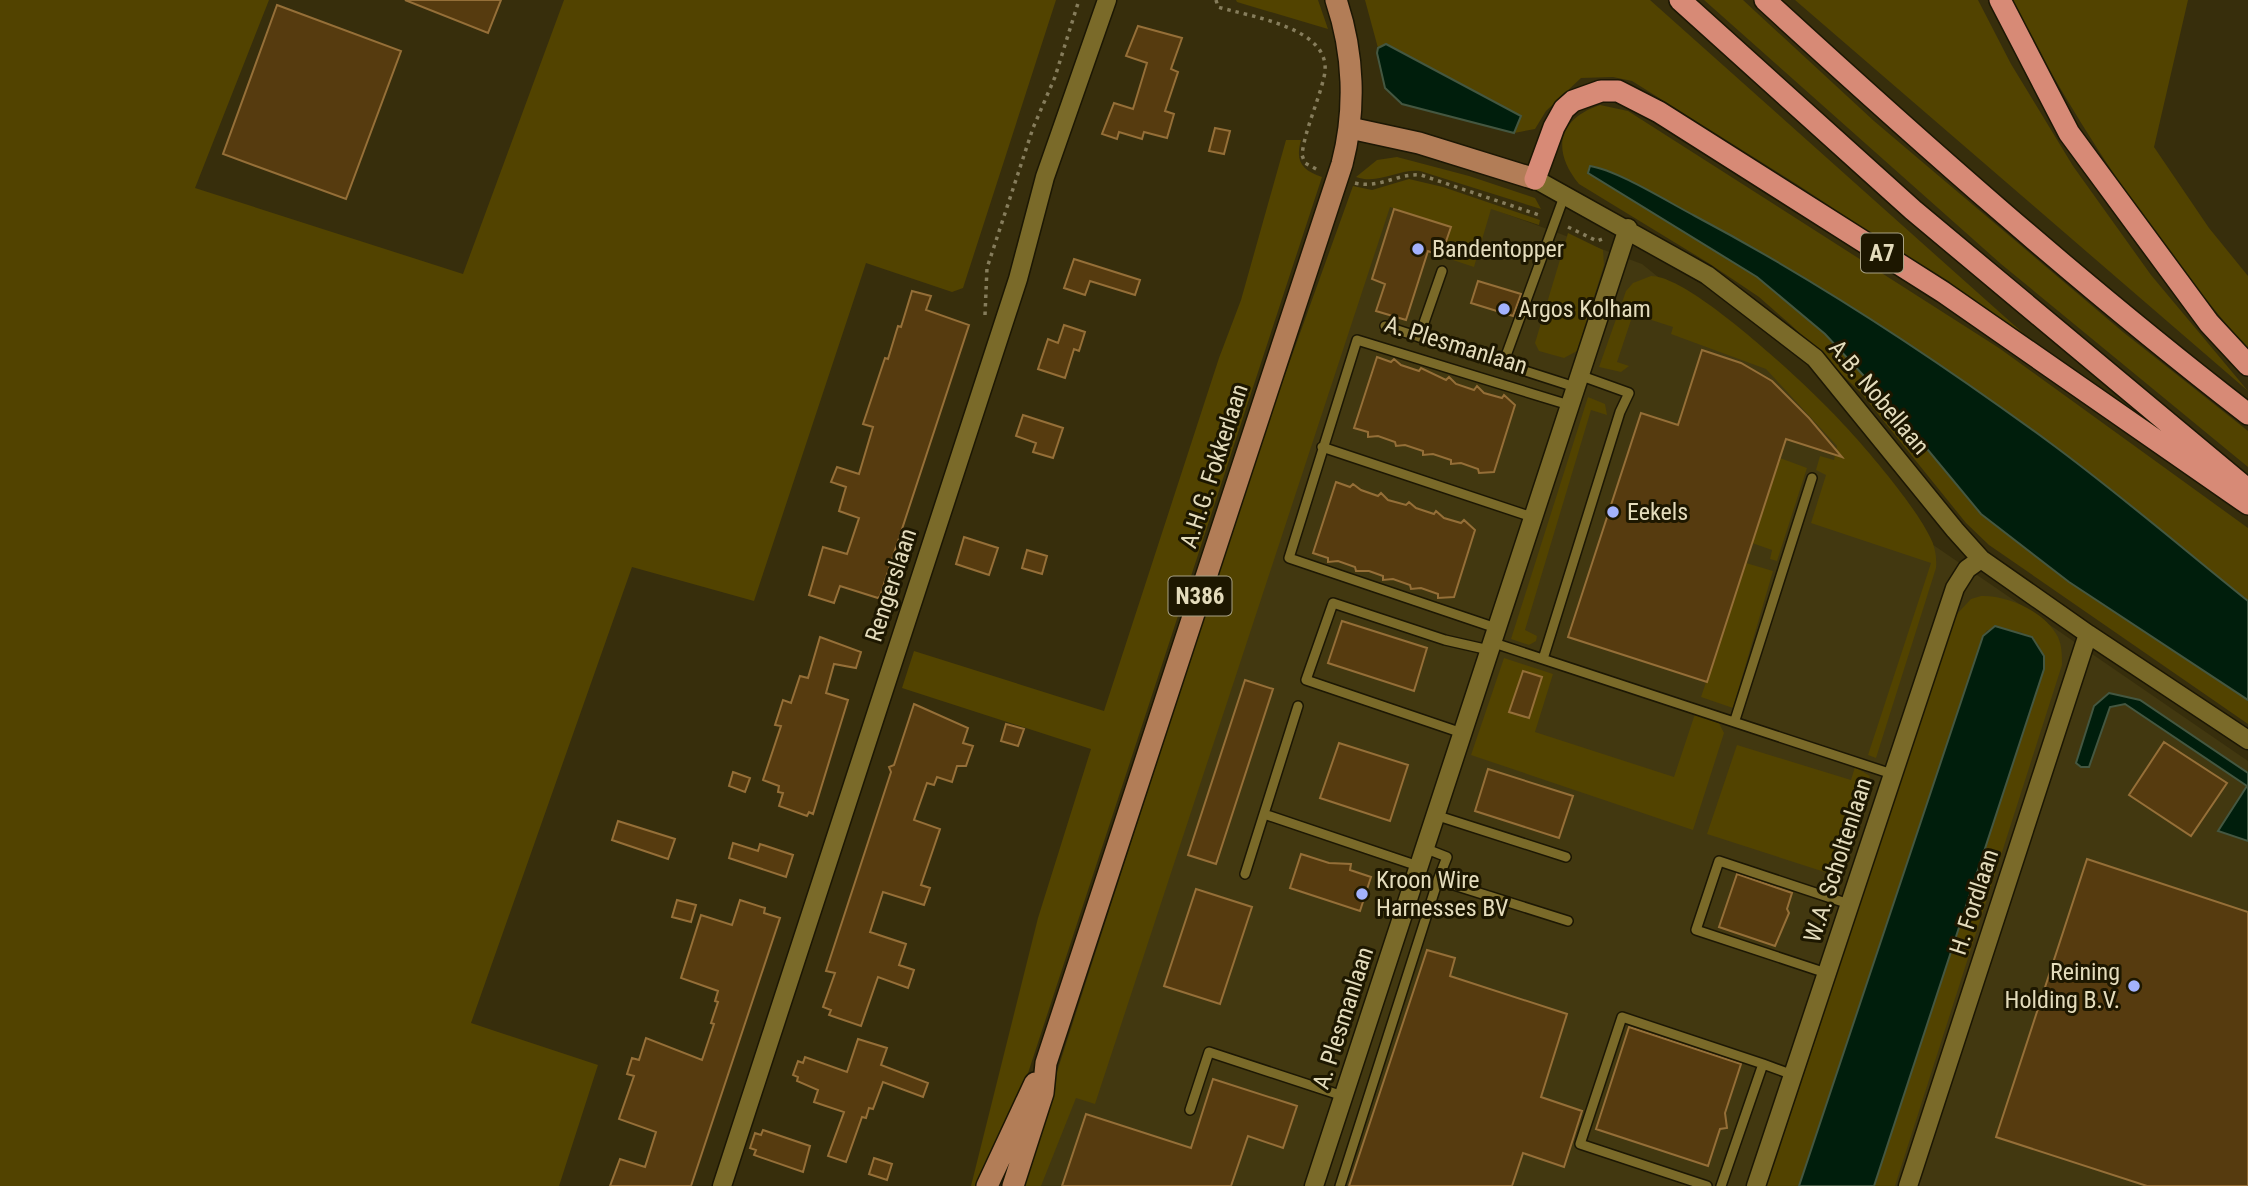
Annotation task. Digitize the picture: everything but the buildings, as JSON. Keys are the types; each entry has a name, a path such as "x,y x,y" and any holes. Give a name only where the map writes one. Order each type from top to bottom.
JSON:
{"highway":[{"name":"A7","path":"1681,0 1913,210 2248,489"},
{"path":"1765,0 1906,128 2179,361 2248,414"},
{"path":"2000,0 2069,133 2208,323 2248,365"},
{"name":"A7","path":"1535,179 1564,109 1586,95 1618,91 1660,112 1943,292 2248,504"}],"main road":[{"name":"A.H.G. Fokkerlaan","path":"987,1186 1046,1063 1342,164 1350,128 1349,52 1336,0"},
{"name":"A.B. Nobellaan","path":"1350,128 1456,153 1535,179"},
{"name":"A.H.G. Fokkerlaan","path":"1013,1186 1043,1093 1046,1063"}],"street":[{"name":"Rengerslaan","path":"722,1186 1018,279 1045,177 1107,0"},
{"name":"A.B. Nobellaan","path":"1535,179 1628,228 1707,275 1815,358 1981,559 2248,740"},
{"name":"A. Plesmanlaan","path":"1314,1186 1628,228"},
{"name":"W.A. Scholtenlaan","path":"1756,1186 1955,588 1967,569 1981,559"},
{"name":"H. Fordlaan","path":"1908,1186 2088,634"}],"lane":[{"path":"1503,364 1564,194"},
{"path":"1419,337 1442,271"},
{"path":"1385,326 1503,364 1629,393 1620,412 1543,659"},
{"name":"A. Plesmanlaan","path":"1492,640 1289,558 1356,340 1569,405"},
{"path":"1322,447 1532,517"},
{"path":"1735,720 1812,478"},
{"path":"1462,733 1306,680 1333,603 1445,640 1492,640 1892,774"},
{"path":"1245,874 1298,706"},
{"path":"1264,814 1421,857 1447,857 1340,1186"},
{"path":"1435,815 1566,857"},
{"path":"1826,973 1696,930 1719,861 1849,904"},
{"path":"1438,880 1568,921"},
{"path":"1707,1186 1580,1144 1622,1017 1793,1075"},
{"path":"1190,1110 1209,1052 1343,1096"},
{"path":"1721,1186 1763,1064"}],"path":[{"path":"981,326 986,313 987,268 1033,128 1055,77 1079,0"}],"shaded area":[{"path":"0,0 269,0 195,188 463,274 564,0 1056,0 963,288 952,292 866,263 754,601 632,567 471,1023 598,1065 559,1186 0,1186"},
{"path":"1236,0 1318,0 1328,29 1237,2"},
{"path":"1365,0 1650,0 2024,334 1798,185 1632,81 1613,77 1581,78 1546,111 1535,129 1514,133 1520,117 1387,44 1378,48"},
{"path":"1704,0 1743,0 1874,121 2123,332 2248,431 2248,467 2001,264"},
{"path":"1795,0 1978,0 2011,64 2073,166 2151,275 2248,391"},
{"path":"2012,0 2188,0 2154,147 2209,228 2248,276 2248,350 2181,268 2120,182 2063,93"},
{"path":"1386,44 1521,116 1514,133 1402,104 1385,88 1377,53 1378,48"},
{"path":"1600,105 1628,111 1999,348 2248,528 2248,601 2048,441 1837,300 1721,230 1593,166 1588,173 1757,277 1825,334 1889,403 1981,515 2069,582 2248,700 2248,724 1989,545 1966,523 1861,393 1759,297 1579,184 1565,159 1563,137 1575,118"},
{"path":"1286,140 1301,140 1299,154 1302,164 1322,177 1009,1131 982,1186 971,1186 1038,918 1091,749 902,688 914,651 1104,711 1219,358 1241,300"},
{"path":"1397,157 1469,176 1535,198 1541,209 1420,171 1372,179 1356,177 1377,160"},
{"path":"1590,166 1628,180 1657,195 1785,267 1876,323 1964,382 2100,480 2248,601 2248,700 2069,582 1981,514 1889,403 1825,334 1757,277 1588,173"},
{"path":"1409,179 1443,187 1540,220 1539,225 1491,209 1474,267 1441,256 1450,227 1390,207 1095,1104 1076,1098 1041,1186 1020,1186 1259,447 1353,186 1372,190"},
{"path":"1425,184 1642,264 1813,402 1926,540 2248,761 2248,1186 1035,1186 1391,187"},
{"path":"1568,233 1603,250 1604,265 1577,351 1564,358 1539,351 1535,343"},
{"path":"1651,276 1670,281 1722,314 1809,389 1879,465 1914,510 1932,540 1936,568 1876,758 1868,755 1931,563 1811,523 1826,475 1816,470 1820,456 1834,460 1837,446 1766,369 1671,334 1673,327 1633,314 1617,362 1629,366 1621,372 1599,367 1626,291 1633,283"},
{"path":"1588,397 1605,404 1607,415 1591,410 1525,630 1537,636 1536,641 1529,645 1511,639"},
{"path":"1780,458 1807,468 1777,561 1770,559 1772,550 1752,543"},
{"path":"1746,563 1773,571 1733,708 1701,697"},
{"path":"1981,596 2014,602 2044,620 2058,637 2062,665 1895,1186 1874,1186 2044,669 2039,645 2021,632 1987,630 1983,636 1799,1186 1767,1186 1956,615 1971,599"},
{"path":"1995,626 2032,637 2044,656 2044,669 1874,1186 1799,1186 1983,636"},
{"path":"1504,658 1553,674 1535,732 1674,777 1695,714 1719,723 1724,733 1693,830 1471,755"},
{"path":"2109,693 2140,700 2248,773 2248,841 2218,831 2247,786 2125,704 2110,707 2089,767 2081,767 2076,763 2094,706"},
{"path":"1737,745 1851,780 1855,767 1870,776 1833,892 1828,890 1834,875 1707,834"}],"place":[{"name":"Bandentopper","path":"1418,249"},
{"name":"Argos Kolham","path":"1504,309"},
{"name":"Eekels","path":"1613,512"},
{"name":"Kroon Wire Harnesses BV","path":"1362,894"},
{"name":"Reining Holding B.V.","path":"2134,986"}]}
